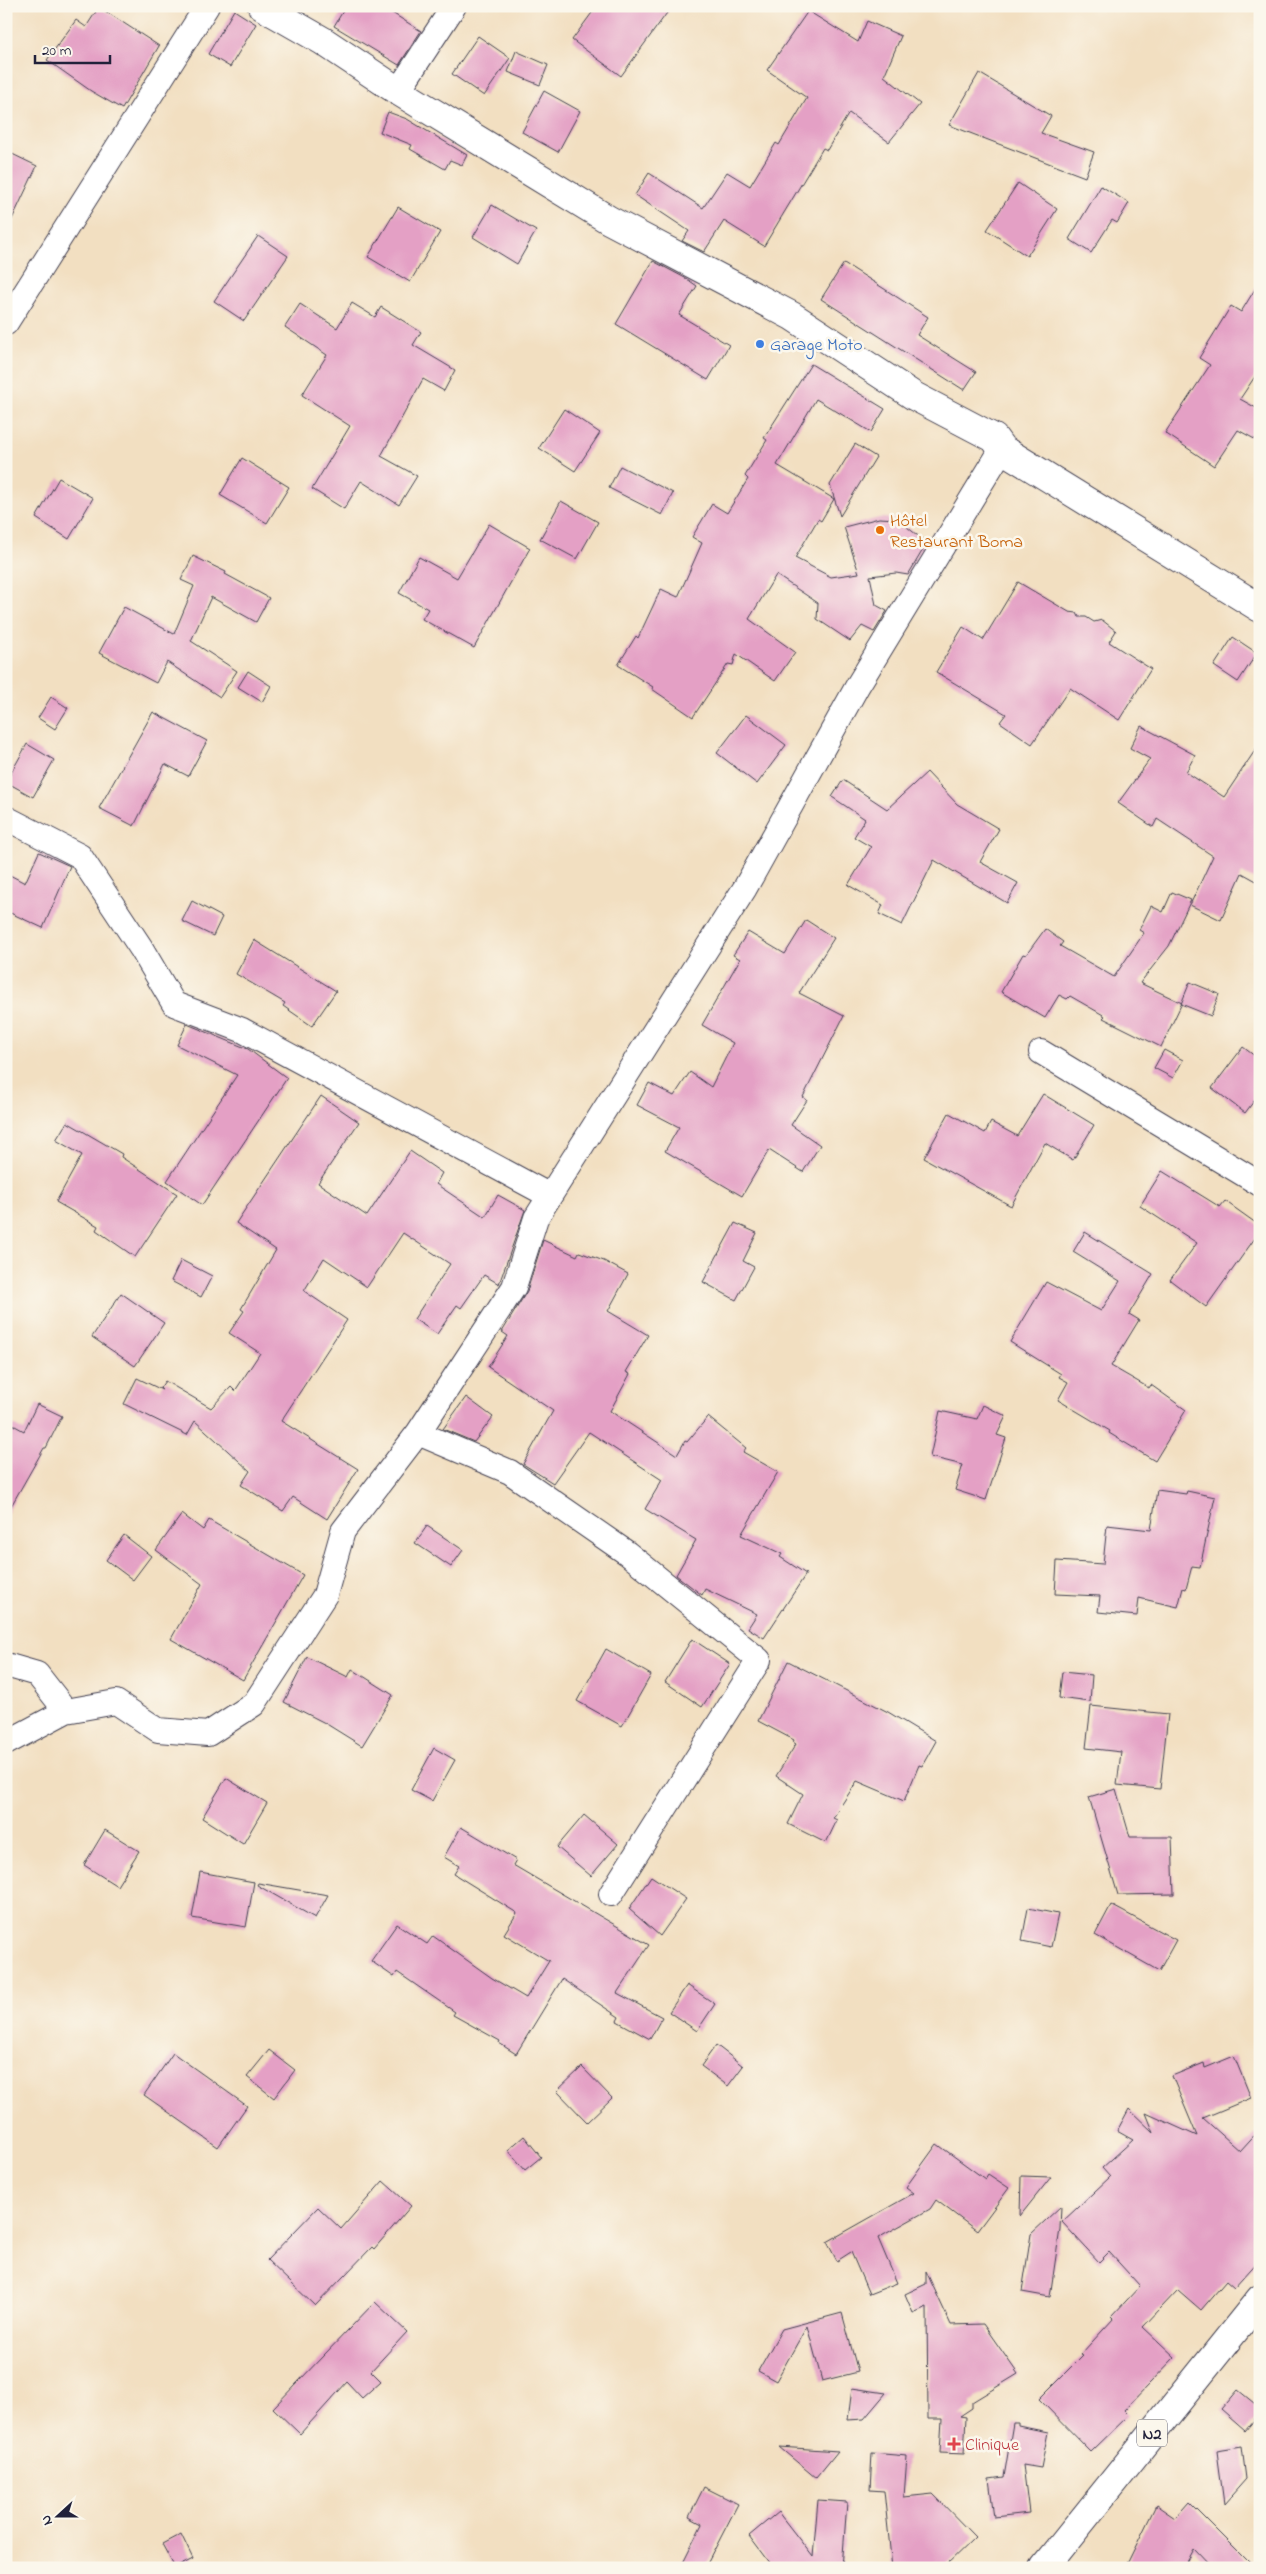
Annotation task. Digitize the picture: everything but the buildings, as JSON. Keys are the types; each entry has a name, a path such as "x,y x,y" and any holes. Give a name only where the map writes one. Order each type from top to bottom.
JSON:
{"main road":[{"path":"262,6 323,41 398,91 609,220 792,316 914,396 994,438 1002,449 1260,608"},
{"name":"N2","path":"1044,2568 1260,2298"}],"street":[{"path":"6,323 207,6"},
{"path":"398,91 454,6"},
{"path":"6,1743 66,1711 116,1702 158,1730 208,1734 254,1704 325,1595 343,1531 418,1433 514,1287 536,1218 745,888 858,686 1002,449"},
{"path":"6,818 80,856 141,948 174,1004 242,1030 550,1196"},
{"path":"1041,1052 1260,1184"},
{"path":"418,1433 510,1472 628,1553 759,1660 611,1894"},
{"path":"6,1666 36,1674 66,1711"}],"place":[{"name":"Garage Moto","path":"760,344"},
{"name":"Hôtel Restaurant Boma","path":"880,530"},
{"name":"Clinique","path":"954,2444"}]}
